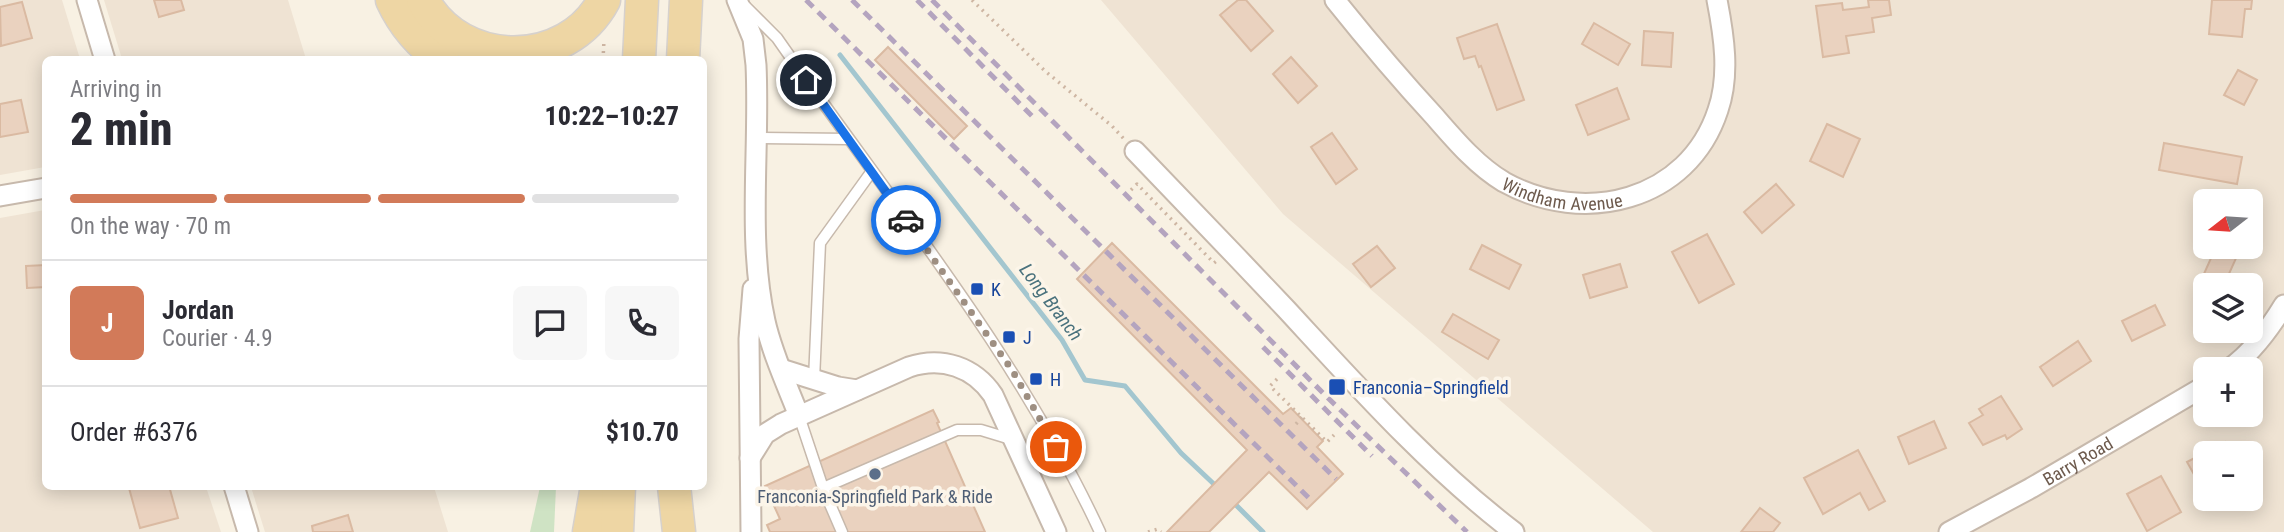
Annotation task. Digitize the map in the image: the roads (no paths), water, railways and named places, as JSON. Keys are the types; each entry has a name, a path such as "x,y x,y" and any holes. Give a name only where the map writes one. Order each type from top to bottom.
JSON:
{"main road":[{"path":"392,0 418,39 438,56"},
{"path":"423,0 448,29 473,45 489,51 521,54 547,48 574,34 593,16 604,0"},
{"path":"639,56 642,0"},
{"path":"683,56 685,0"},
{"path":"589,532 596,490"},
{"path":"617,532 619,490"},
{"path":"660,532 662,490"},
{"path":"674,490 679,532"}],"street":[{"path":"87,0 104,56"},
{"path":"738,0 750,29 755,51 757,260 749,325 751,532"},
{"name":"Windham Avenue","path":"1335,0 1459,144 1487,170 1530,194 1573,204 1605,202 1635,195 1661,183 1698,150 1719,108 1724,76 1724,43 1717,0"},
{"path":"1135,150 1377,408 1423,453 1514,532"},
{"path":"0,196 42,189"},
{"path":"757,260 765,323 799,416"},
{"path":"2243,357 2267,331 2284,304"},
{"path":"750,458 765,434 799,416 918,364 939,363 962,368 981,379 988,387 1056,532"},
{"path":"781,369 857,390"},
{"name":"Barry Road","path":"1949,532 2031,488 2193,393"},
{"path":"235,490 247,532"}],"lane":[{"path":"738,0 777,38 1012,370 1049,432 1100,532"},
{"path":"757,138 848,139"},
{"path":"814,380 820,243 872,171"},
{"path":"799,416 823,488 842,532"},
{"path":"823,488 957,430 992,432 1014,440"}],"waterway":[{"name":"Long Branch","path":"840,55 1062,340 1085,380 1125,386 1181,453 1217,487"},
{"name":"Long Branch","path":"1232,501 1263,532"}],"railway":[{"path":"806,0 1313,502"},
{"path":"852,0 1336,479"},
{"path":"917,0 1035,119"},
{"path":"932,0 1328,398 1467,532"},
{"path":"1263,347 1372,456"}],"place":[{"name":"K","path":"977,289"},
{"name":"J","path":"1009,337"},
{"name":"H","path":"1036,379"},
{"name":"Franconia–Springfield","path":"1337,387"},
{"name":"Franconia-Springfield Park & Ride","path":"875,474"}]}
